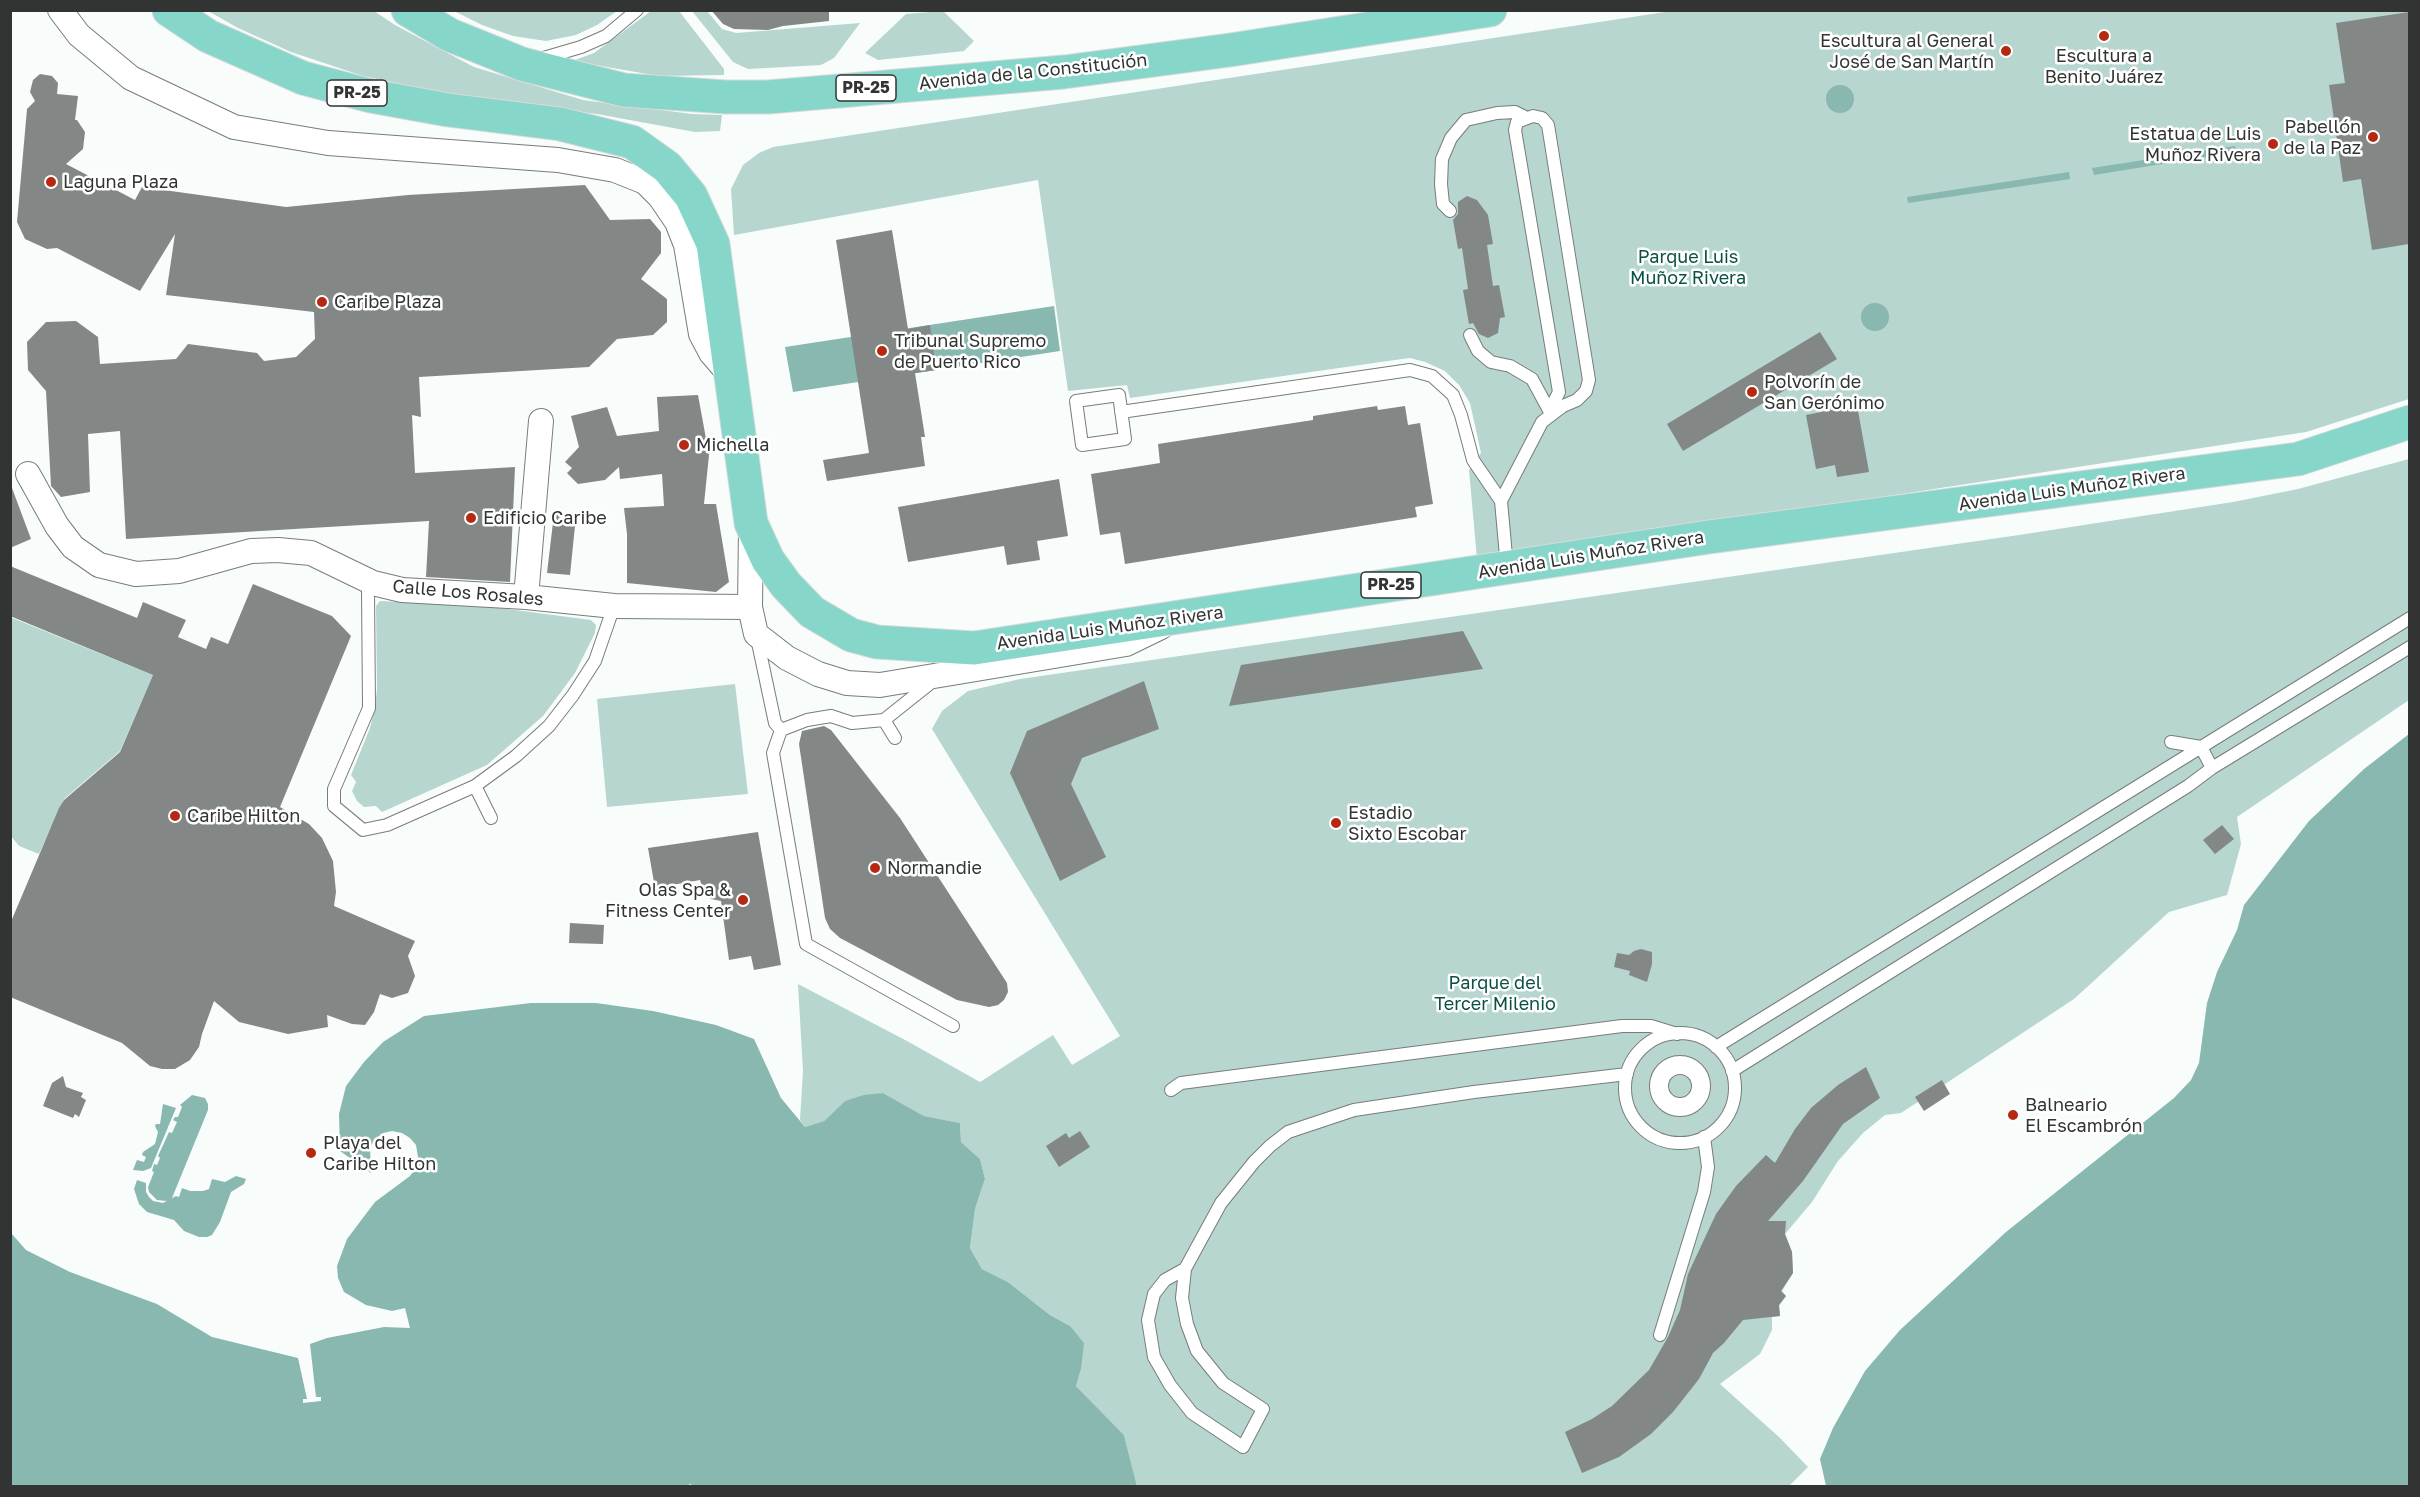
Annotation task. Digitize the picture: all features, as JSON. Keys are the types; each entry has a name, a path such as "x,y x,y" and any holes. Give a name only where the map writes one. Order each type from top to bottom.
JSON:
{"main road":[{"name":"Avenida Luis Muñoz Rivera","path":"169,10 208,36 303,78 371,96 448,111 560,124 632,142 667,166 692,196 713,244 752,523 768,560 786,585 812,612 851,635 877,642 974,648 1709,537 2298,459 2409,422"},
{"name":"Avenida de la Constitución","path":"408,10 450,34 522,64 624,90 726,97 768,97 1064,72 1230,50 1385,18 1490,10"}],"street":[{"path":"60,10 78,35 131,78 234,127 328,142 558,160 615,170 645,182 677,222 686,245 701,334 711,353 730,375"},
{"path":"526,597 541,421"},
{"name":"Calle Los Rosales","path":"28,474 57,526 73,547 99,565 136,574 179,571 251,551 279,549 311,553 373,583 402,590 526,597 614,606 750,607"},
{"path":"752,523 750,607 756,634 787,658 818,674 847,683 880,686 1126,644 1180,618"}],"lane":[{"path":"522,64 581,47 606,36 637,10"},
{"path":"1450,211 1443,204 1441,184 1442,159 1451,138 1466,120 1506,112 1515,112 1525,117"},
{"path":"1501,501 1542,422 1563,406 1577,400 1586,391 1589,380 1548,125 1542,118 1533,116 1525,117 1517,122 1515,130 1559,392 1551,414"},
{"path":"1470,335 1478,351 1491,362 1510,366 1532,380 1551,414"},
{"path":"1121,412 1410,370 1432,376 1453,395 1473,460 1501,501 1507,568"},
{"path":"1119,395 1121,412 1125,439 1082,445 1074,432 1076,401 1119,395"},
{"path":"373,583 368,591 369,708 334,789 334,806 363,830 387,825 475,786 516,756 549,726 596,661 614,606"},
{"path":"1716,1047 2409,618"},
{"path":"756,634 775,723 781,730"},
{"path":"1732,1071 2409,646"},
{"path":"939,677 884,720 852,723 831,716 807,720 781,730 773,753 806,944 953,1026"},
{"path":"884,720 895,738"},
{"path":"2172,742 2201,747"},
{"path":"2201,747 2212,768"},
{"path":"475,786 491,818"},
{"path":"1171,1090 1181,1083 1622,1026 1651,1026 1677,1034 1696,1036 1716,1047 1732,1071 1734,1093 1729,1111 1719,1126 1694,1141 1676,1143 1648,1134 1630,1111 1625,1093 1627,1074 1634,1059 1646,1046 1662,1037 1677,1034"},
{"path":"1185,1269 1165,1280 1154,1294 1148,1320 1154,1357 1170,1385 1191,1413 1243,1447 1263,1409 1223,1383 1197,1351 1187,1324 1182,1298 1185,1269 1221,1203 1254,1162 1288,1132 1354,1110 1473,1092 1627,1074"},
{"path":"1660,1335 1704,1192 1708,1167 1704,1137"}],"green space":[{"path":"208,11 374,11 395,25 474,67 583,100 692,114 722,115 720,131 695,132 597,114 463,97 363,76 291,52 238,28"},
{"path":"454,11 617,11 597,25 576,35 546,41 513,36 482,25"},
{"path":"651,11 679,11 724,69 724,75 659,76 572,61 594,53"},
{"path":"692,11 707,11 722,29 736,33 860,23 834,58 821,65 748,69 733,62"},
{"path":"943,11 974,41 964,51 878,60 865,53 906,14"},
{"name":"Parque Luis Muñoz Rivera","path":"1672,11 2409,11 2409,399 2306,432 1477,559 1469,470 1481,453 1470,403 1459,385 1445,371 1425,362 1410,358 1130,398 1127,385 1068,391 1038,180 734,235 731,189 743,165 759,153 773,147"},
{"name":"Parque del Tercer Milenio","path":"2409,459 2409,700 2237,817 2241,844 2227,895 2169,912 2074,999 1901,1113 1885,1115 1863,1133 1838,1161 1812,1202 1785,1234 1792,1252 1793,1273 1782,1291 1786,1296 1779,1306 1780,1316 1772,1317 1772,1330 1760,1354 1720,1384 1780,1438 1808,1467 1789,1486 1137,1486 1124,1435 1076,1386 1081,1369 1070,1326 1050,1315 1008,1282 982,1269 970,1248 975,1209 985,1179 980,1159 961,1142 960,1123 924,1116 883,1093 845,1101 824,1121 805,1127 800,1120 803,1071 798,984 980,1082 1053,1035 1072,1065 1120,1036 932,729 942,711 968,691 1020,679 2233,502 2298,489"},
{"path":"380,601 485,606 591,620 596,625 595,633 575,673 543,716 487,765 382,812 376,806 364,807 357,801 352,791 356,782 351,775 370,728 375,708 377,689 376,606"},
{"path":"10,617 153,675 120,751 64,799 39,854 19,846 11,836"},
{"path":"735,684 748,794 607,807 597,699"}],"shaded area":[{"path":"1840,85 1850,89 1854,99 1850,109 1840,113 1830,109 1826,99 1830,89"},
{"path":"2235,146 2236,152 2094,175 2092,168"},
{"path":"2069,172 2070,179 1908,203 1907,197"},
{"path":"1875,303 1885,307 1889,317 1885,327 1875,331 1865,327 1861,317 1865,307"},
{"path":"1054,306 1060,351 793,392 785,347"},
{"path":"2409,734 2409,1486 1826,1486 1820,1459 1833,1428 1865,1371 1900,1330 2006,1232 2174,1098 2191,1080 2199,1063 2207,1003 2217,972 2237,930 2244,905 2309,821 2364,769"},
{"path":"531,1003 596,1003 653,1011 716,1025 754,1039 781,1098 805,1127 824,1121 845,1101 864,1095 883,1093 924,1116 960,1123 961,1142 980,1159 985,1179 975,1209 970,1248 982,1269 1008,1282 1050,1315 1070,1326 1084,1343 1081,1369 1076,1386 1124,1435 1137,1486 692,1486 691,1484 685,1486 11,1486 11,1233 26,1250 70,1272 157,1304 212,1337 298,1358 307,1399 303,1399 303,1403 321,1401 321,1397 316,1397 310,1344 327,1338 384,1327 410,1328 405,1308 392,1311 366,1305 344,1292 338,1278 337,1266 347,1239 375,1202 410,1176 419,1163 416,1145 402,1133 392,1131 383,1133 370,1147 371,1173 340,1151 339,1114 346,1086 383,1042 424,1016"},
{"path":"192,1095 205,1098 208,1110 172,1198 167,1201 157,1200 149,1192 148,1187 154,1172 152,1171 154,1164 157,1165 160,1158 158,1156 169,1132 172,1133 177,1122 173,1120 178,1117 182,1107 180,1105"},
{"path":"163,1104 176,1108 151,1168 143,1171 133,1170 137,1160 144,1162 146,1157 142,1155 143,1152 155,1144 158,1132 155,1126 160,1124"},
{"path":"236,1176 246,1179 244,1184 231,1192 220,1222 212,1235 207,1237 199,1237 184,1231 174,1220 147,1212 139,1204 134,1189 137,1180 146,1183 146,1192 149,1197 153,1201 163,1203 176,1196 179,1197 182,1188 190,1191 203,1191 209,1189 212,1179 225,1182"}],"building":[{"path":"711,10 829,10 829,21 768,30 734,29 723,24"},
{"name":"Pabellón de la Paz","path":"2409,12 2409,244 2372,250 2361,179 2343,182 2329,85 2345,83 2336,23"},
{"path":"40,74 52,76 58,83 57,94 78,96 75,120 85,132 83,149 66,164 135,200 142,187 286,207 408,195 585,185 610,220 650,219 661,232 661,253 641,279 667,299 667,322 653,335 617,339 589,367 419,377 421,417 412,415 415,473 515,467 510,582 426,577 429,521 126,539 120,431 88,434 90,492 61,497 51,486 46,391 28,370 27,342 46,322 76,321 98,337 100,364 176,359 188,344 257,353 264,361 296,357 315,339 314,312 166,295 175,234 140,291 57,248 47,249 25,239 17,222 27,109 35,101 30,92 33,80"},
{"path":"1467,196 1477,200 1488,215 1493,244 1487,245 1493,286 1499,285 1505,317 1500,318 1498,333 1488,338 1479,334 1473,323 1469,324 1463,290 1468,289 1462,248 1458,249 1453,220 1458,214 1458,202"},
{"name":"Tribunal Supremo de Puerto Rico","path":"892,230 908,329 930,325 936,370 915,373 925,437 921,437 925,466 827,481 823,460 869,453 836,240"},
{"name":"Polvorín de San Gerónimo","path":"1820,332 1837,359 1683,451 1667,424"},
{"path":"698,395 709,455 704,504 716,504 729,582 716,592 627,583 627,534 624,508 664,506 662,474 620,479 619,467 605,480 578,484 567,473 572,468 565,462 579,447 571,416 607,407 617,436 659,431 657,397"},
{"path":"1857,405 1869,472 1837,477 1835,465 1816,469 1806,415"},
{"path":"1377,406 1378,410 1405,406 1408,425 1420,423 1433,504 1415,507 1417,517 1125,564 1120,532 1100,535 1091,474 1160,463 1158,444 1313,420 1313,416"},
{"path":"1059,479 1068,536 1037,541 1040,560 1007,565 1004,546 908,562 898,507"},
{"path":"12,488 31,539 10,548 10,489"},
{"path":"554,514 576,516 570,575 547,573"},
{"name":"Caribe Hilton","path":"10,566 137,618 143,602 186,620 178,637 206,649 211,637 228,644 253,584 332,616 351,636 280,807 309,824 322,838 333,861 336,892 334,906 415,941 408,956 415,976 408,993 392,998 380,994 374,1012 365,1025 352,1024 327,1015 328,1027 288,1034 239,1022 214,1001 199,1047 190,1060 175,1069 150,1066 122,1043 10,997 10,924 59,808 64,800 120,752 153,675 10,616"},
{"path":"1463,631 1483,669 1229,706 1241,665"},
{"path":"1144,681 1159,729 1082,758 1071,784 1106,857 1060,881 1010,773 1027,731"},
{"name":"Normandie","path":"824,726 831,730 900,818 1007,983 1008,992 998,1005 989,1007 957,1000 840,938 830,929 825,918 799,744 802,731"},
{"path":"2222,825 2234,839 2215,854 2203,840"},
{"name":"Olas Spa & Fitness Center","path":"758,832 781,965 754,970 751,956 729,960 721,901 711,899 703,890 700,880 655,888 648,848"},
{"path":"570,923 604,925 603,944 569,943"},
{"path":"1641,949 1652,952 1652,964 1647,982 1629,975 1630,971 1614,967 1617,953 1629,955"},
{"path":"1866,1067 1880,1098 1843,1124 1803,1181 1768,1221 1786,1221 1785,1234 1792,1252 1793,1273 1781,1291 1786,1296 1779,1305 1780,1316 1743,1320 1713,1353 1699,1379 1673,1412 1651,1434 1619,1457 1582,1473 1565,1432 1612,1406 1649,1370 1680,1310 1688,1274 1716,1214 1736,1186 1766,1155 1775,1163 1795,1129 1811,1108 1838,1085"},
{"path":"63,1076 66,1087 83,1093 81,1097 86,1100 79,1117 75,1114 73,1118 43,1106 52,1083"},
{"path":"1942,1080 1950,1094 1924,1111 1915,1097"},
{"path":"1080,1131 1090,1147 1059,1167 1046,1146 1066,1133 1069,1138"}],"place":[{"name":"Escultura a Benito Juárez","path":"2104,36"},
{"name":"Escultura al General José de San Martín","path":"2006,51"},
{"name":"Pabellón de la Paz","path":"2373,137"},
{"name":"Estatua de Luis Muñoz Rivera","path":"2273,144"},
{"name":"Laguna Plaza","path":"51,182"},
{"name":"Caribe Plaza","path":"322,302"},
{"name":"Tribunal Supremo de Puerto Rico","path":"882,351"},
{"name":"Polvorín de San Gerónimo","path":"1752,392"},
{"name":"Michella","path":"684,445"},
{"name":"Edificio Caribe","path":"471,518"},
{"name":"Caribe Hilton","path":"175,816"},
{"name":"Estadio Sixto Escobar","path":"1336,823"},
{"name":"Normandie","path":"875,868"},
{"name":"Olas Spa & Fitness Center","path":"743,900"},
{"name":"Balneario El Escambrón","path":"2013,1115"},
{"name":"Playa del Caribe Hilton","path":"311,1153"}]}
